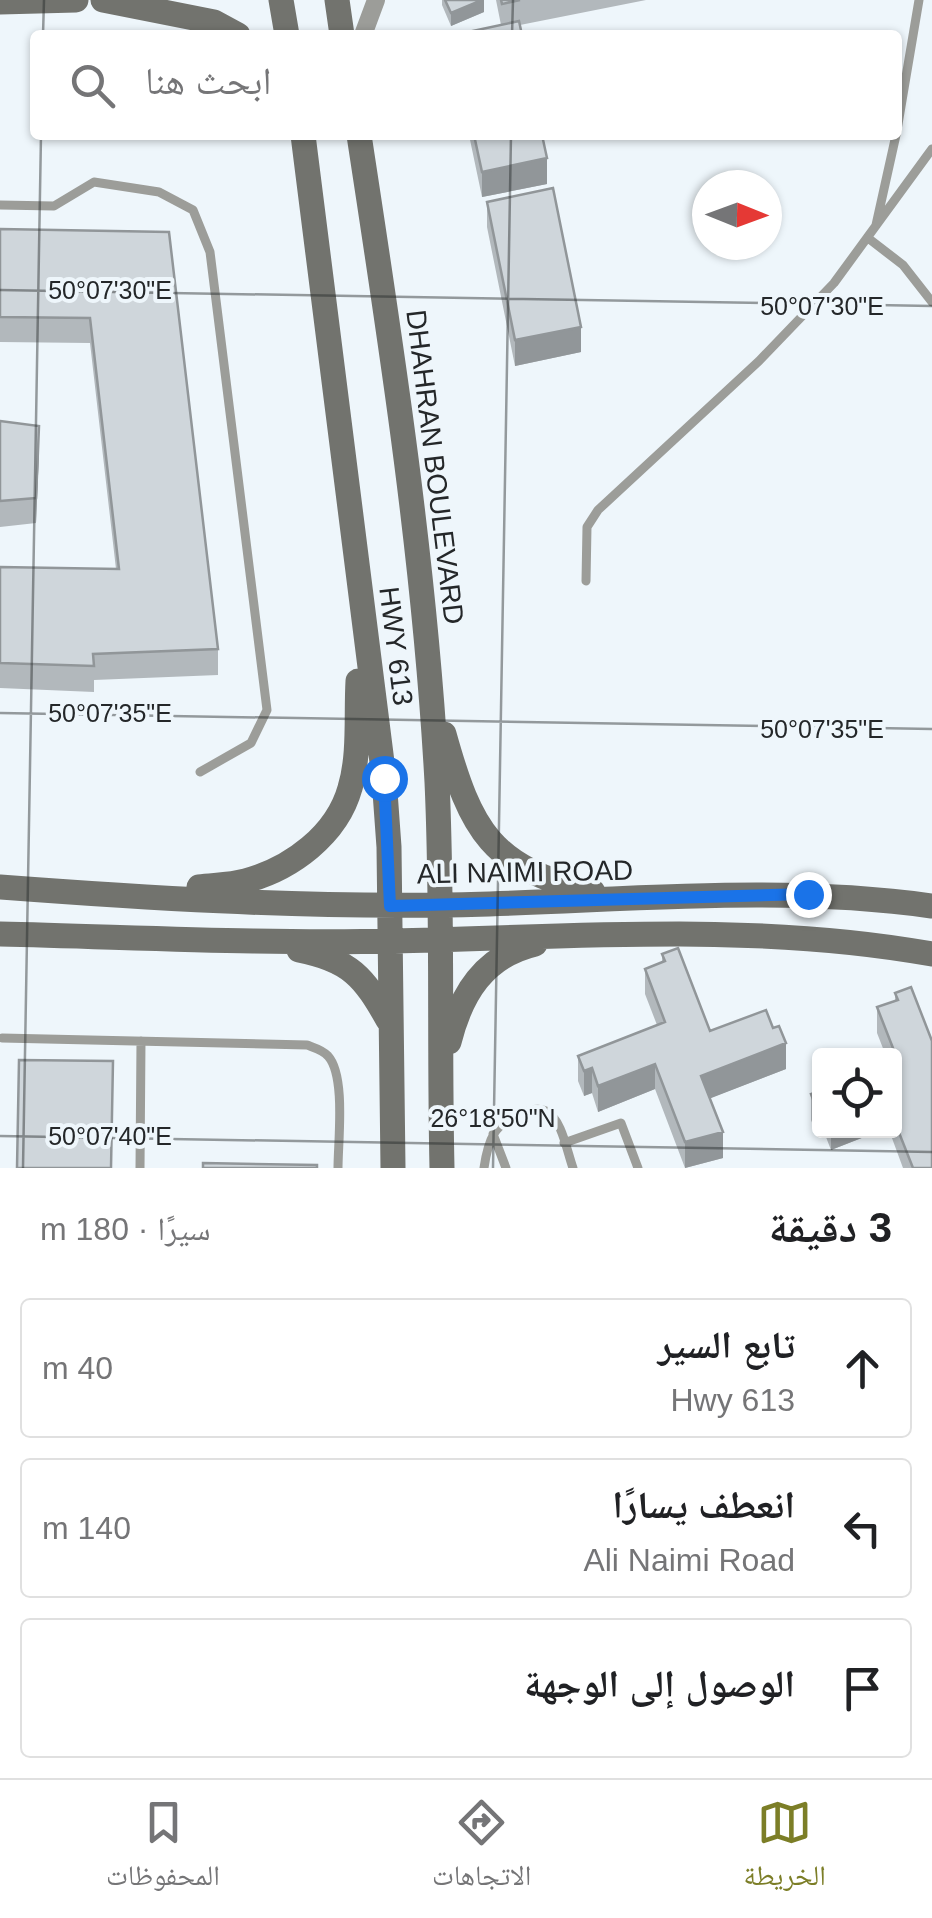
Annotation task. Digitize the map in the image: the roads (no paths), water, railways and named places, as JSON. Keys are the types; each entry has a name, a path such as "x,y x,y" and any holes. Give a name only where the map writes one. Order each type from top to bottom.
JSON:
{"main road":[{"path":"0,2 76,0"},
{"path":"102,0 214,22 229,30"},
{"path":"280,0 285,30"},
{"path":"337,0 341,30"},
{"name":"HWY 613","path":"303,140 384,778 390,906 393,1168"},
{"name":"DHAHRAN BOULEVARD","path":"360,140 402,412 430,682 440,905 442,1168"},
{"path":"129,896 245,881 290,860 321,838 338,815 350,788 361,621"},
{"path":"430,682 457,782 481,831 500,852 526,870 554,883 627,901"},
{"name":"ALI NAIMI ROAD","path":"0,886 129,896 390,906 749,894 808,894 932,906"},
{"path":"0,934 390,941 752,936 838,941 932,954"},
{"path":"440,1076 457,1010 482,972 515,949 569,936"},
{"path":"245,940 317,954 352,968 371,990 391,1026"}],"street":[{"path":"366,30 376,0"}],"lane":[{"path":"902,101 918,0"},
{"path":"872,234 895,140"},
{"path":"586,582 586,527 598,510 759,361 834,283 932,149"},
{"path":"0,206 54,206 94,182 158,192 193,210 210,252 268,710 251,743 200,772"},
{"path":"872,234 904,265 932,302"},
{"path":"2,1038 307,1045 325,1052 339,1084 338,1168"},
{"path":"140,1168 141,1041"},
{"path":"484,1168 487,1142 498,1125 534,1108 547,1111 557,1122 574,1168"},
{"path":"564,1143 622,1122 638,1168"},
{"path":"492,1134 506,1168"}]}
